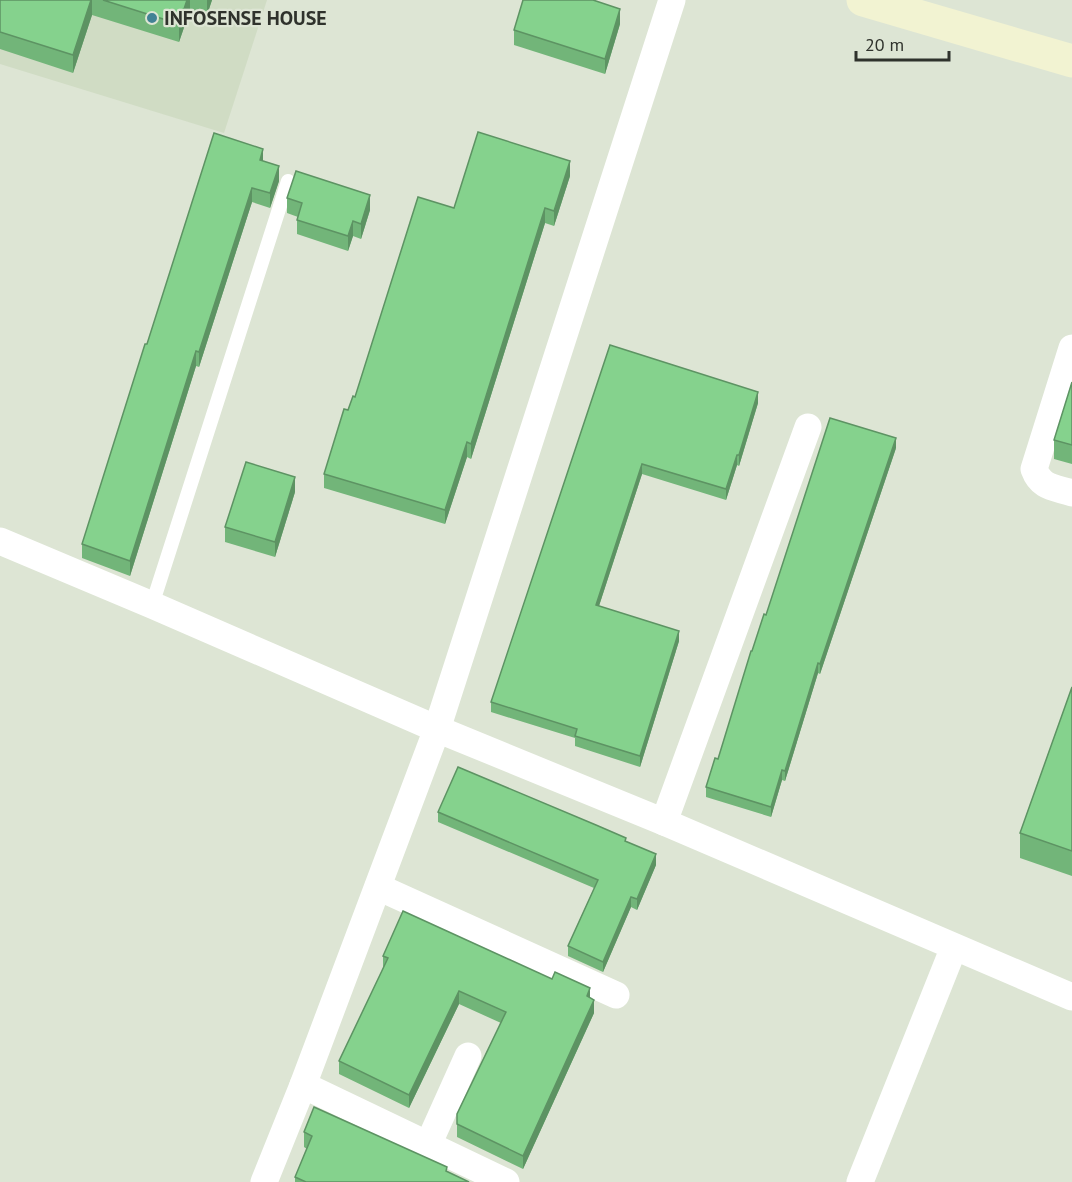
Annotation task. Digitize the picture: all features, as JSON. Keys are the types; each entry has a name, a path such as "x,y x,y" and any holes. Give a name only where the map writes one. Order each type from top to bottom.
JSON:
{"street":[{"path":"264,1182 303,1085 437,729 672,0"},
{"path":"863,0 1072,61"},
{"path":"1072,348 1034,469 1038,479 1046,485 1072,493"},
{"path":"664,822 808,427"},
{"path":"0,541 437,729 664,822 1072,997"},
{"path":"378,887 616,995"},
{"path":"860,1182 954,947"},
{"path":"428,1145 468,1056"},
{"path":"303,1085 506,1182"}],"lane":[{"path":"152,605 288,181"}],"shaded area":[{"path":"0,0 267,0 224,133 0,64"}],"building":[{"path":"0,0 91,0 73,55 0,32"},
{"path":"103,0 187,0 179,24"},
{"path":"523,0 593,0 620,9 605,59 514,30"},
{"path":"478,132 570,161 554,211 545,208 471,444 467,442 445,510 324,474 344,409 348,410 353,396 355,397 418,197 454,208"},
{"path":"214,133 263,149 260,160 279,166 270,193 252,188 199,352 196,351 130,561 82,544"},
{"path":"296,171 370,195 361,224 353,221 348,236 297,220 302,203 287,198"},
{"path":"610,345 758,392 726,489 642,464 596,605 679,631 640,756 575,736 577,729 491,702"},
{"path":"1072,382 1072,445 1054,440"},
{"path":"830,418 896,438 771,807 706,787 715,758 718,759 751,651 764,614 766,615"},
{"path":"246,462 295,477 275,542 225,527"},
{"path":"1072,687 1072,851 1020,833"},
{"path":"458,767 626,838 625,841 656,854 637,899 631,897 603,962 568,946 598,880 438,812"},
{"path":"403,911 552,979 555,972 590,988 587,996 594,1000 523,1156 457,1124 457,1114 506,1012 459,991 409,1095 339,1061 388,958 383,956"},
{"path":"314,1107 447,1167 446,1171 469,1182 306,1182 295,1177 312,1136 304,1132"}],"place":[{"name":"INFOSENSE HOUSE","path":"152,18"}]}
